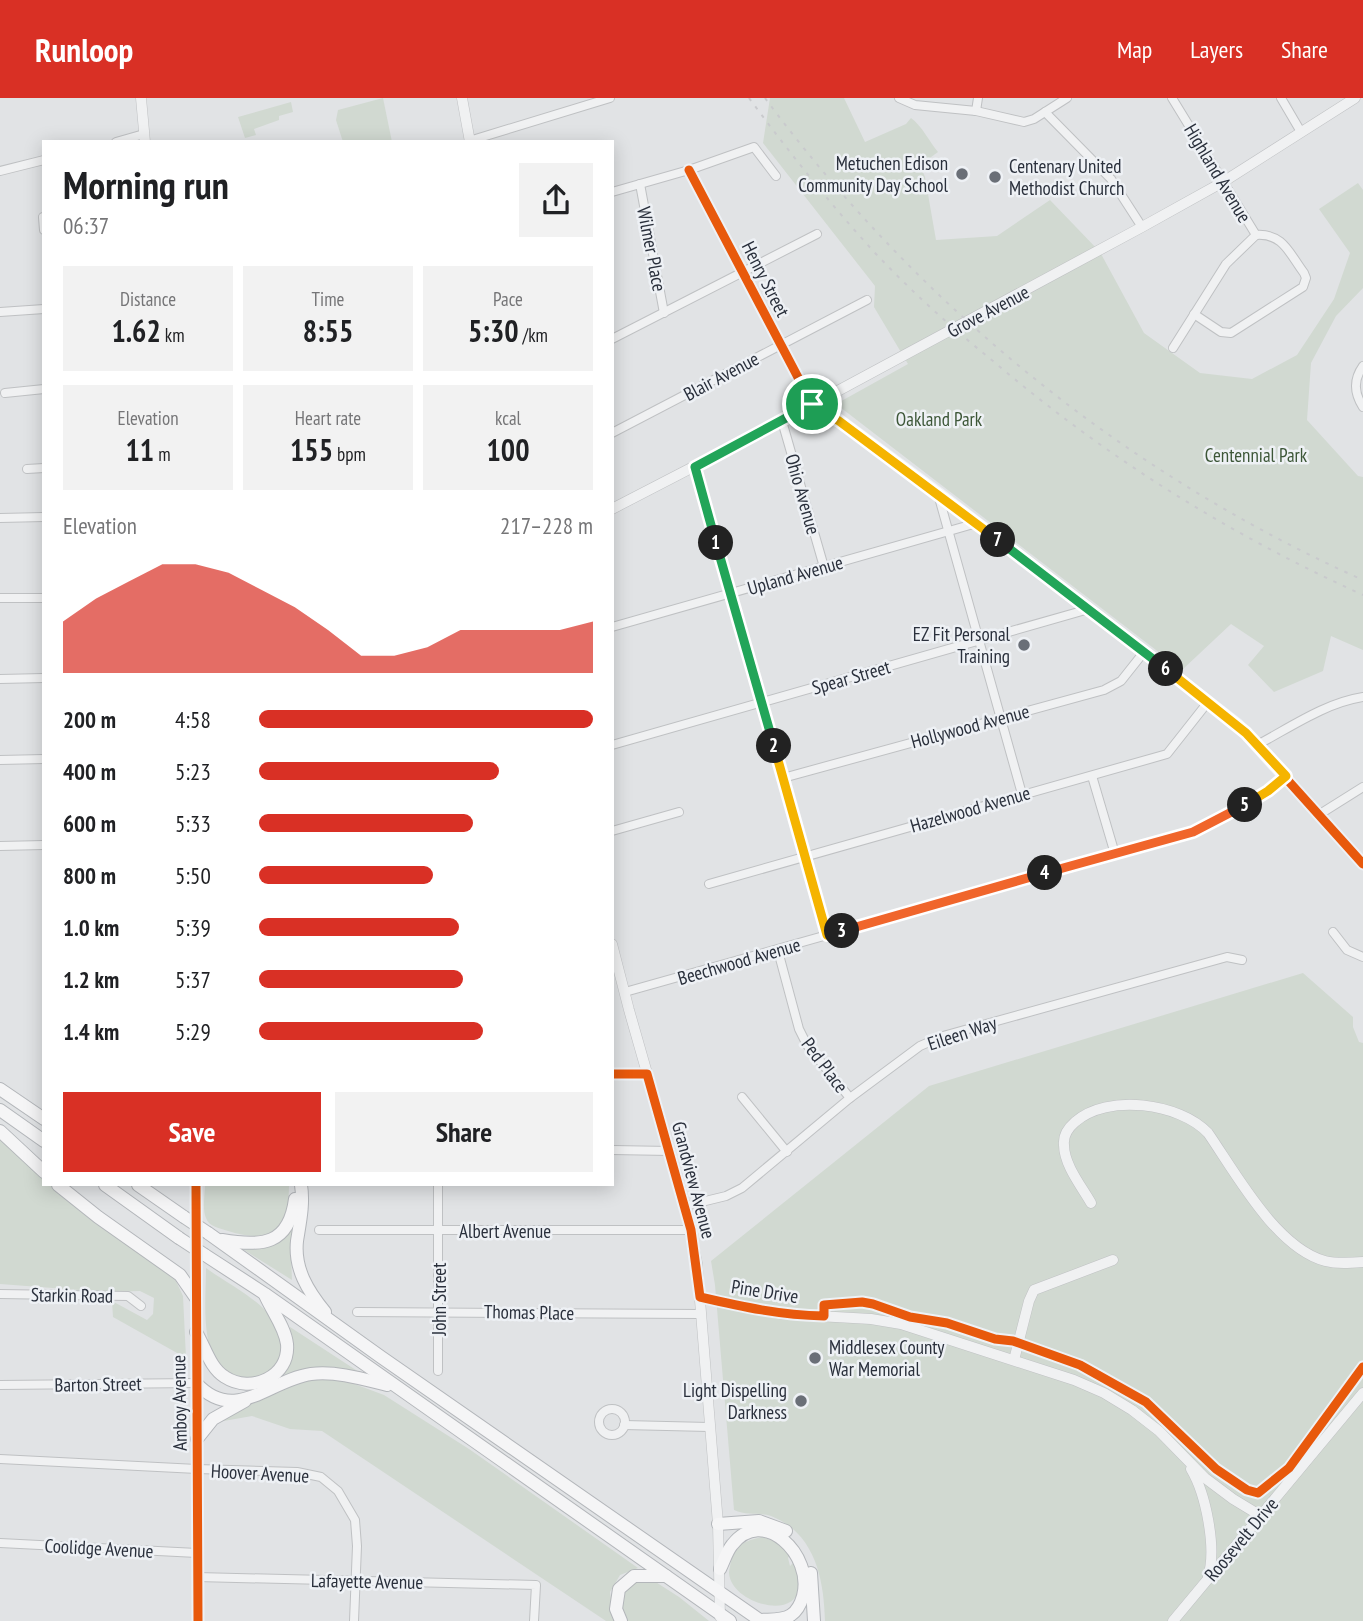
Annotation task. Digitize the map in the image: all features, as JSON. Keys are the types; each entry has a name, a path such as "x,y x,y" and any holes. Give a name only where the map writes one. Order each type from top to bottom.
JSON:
{"highway":[{"path":"0,1089 42,1118"},
{"path":"0,1110 42,1140"},
{"path":"0,1131 42,1170"},
{"path":"59,1186 180,1275 196,1298"},
{"path":"106,1186 179,1238 265,1294 723,1619"},
{"path":"139,1186 760,1620 790,1616 800,1604 805,1582 804,1571 793,1549 774,1534 756,1531 737,1540 730,1546 720,1569"},
{"path":"212,1236 259,1244 274,1239 285,1230 293,1215 296,1196 294,1186"},
{"path":"301,1186 303,1197 297,1261 310,1293 334,1323"},
{"path":"196,1332 212,1364 223,1376 248,1384 269,1379 282,1368 287,1341 265,1294"},
{"path":"197,1439 213,1419 293,1378 309,1374 348,1376 394,1386"},
{"path":"196,1383 213,1397 246,1400"},
{"path":"718,1524 767,1523 787,1532 799,1543 808,1560 813,1580 814,1621"},
{"path":"621,1621 616,1609 619,1588 634,1576 666,1576"}],"street":[{"path":"141,98 144,138"},
{"path":"462,98 469,140"},
{"path":"472,140 610,98"},
{"path":"900,98 915,105 976,111 1024,122 1067,98"},
{"path":"976,111 978,98"},
{"name":"Highland Avenue","path":"1172,98 1256,236 1226,264 1173,348"},
{"path":"1281,98 1301,132"},
{"name":"Grove Avenue","path":"614,508 782,421 1142,227 1223,182 1355,98"},
{"path":"1045,112 1111,179 1142,227"},
{"path":"614,191 689,170 754,147 776,176"},
{"path":"0,172 42,161"},
{"name":"Henry Street","path":"689,170 812,404"},
{"name":"Wilmer Place","path":"640,184 664,313"},
{"path":"614,338 817,234"},
{"path":"1194,314 1221,332 1231,333 1303,287 1306,278 1304,273 1281,241 1268,234 1256,236"},
{"name":"Blair Avenue","path":"614,432 867,300"},
{"path":"0,312 42,309"},
{"path":"1363,366 1356,376 1355,387 1356,397 1363,407"},
{"path":"5,393 42,389"},
{"path":"812,404 938,493 1219,710 1286,776 1363,864"},
{"name":"Ohio Avenue","path":"782,421 824,566"},
{"path":"695,467 827,935"},
{"path":"27,469 42,468"},
{"path":"938,493 1022,794"},
{"path":"0,518 42,517"},
{"name":"Upland Avenue","path":"614,625 977,523"},
{"path":"0,598 42,597"},
{"name":"Spear Street","path":"614,744 1089,609"},
{"name":"Hollywood Avenue","path":"783,778 1113,686 1128,674 1143,652"},
{"path":"0,679 42,678"},
{"path":"1257,745 1322,709 1348,699 1363,697"},
{"name":"Hazelwood Avenue","path":"709,884 1167,754 1208,702"},
{"path":"0,760 42,759"},
{"path":"1092,776 1115,854"},
{"name":"Beechwood Avenue","path":"625,992 1203,828 1262,795 1286,776"},
{"path":"1320,814 1363,787"},
{"path":"614,830 679,812"},
{"path":"0,846 42,845"},
{"path":"1333,932 1347,950 1363,957"},
{"name":"Ped Place","path":"778,950 799,1029 807,1045 850,1098"},
{"name":"Grandview Avenue","path":"614,951 691,1230 701,1297 723,1619"},
{"name":"Eileen Way","path":"685,1206 726,1196 742,1188 850,1098 920,1046 943,1036 1227,957 1242,960"},
{"path":"614,1074 647,1074"},
{"path":"742,1097 787,1152"},
{"path":"1091,1203 1065,1153 1064,1138 1072,1125 1089,1112 1110,1105 1135,1105 1176,1112 1199,1124 1208,1133 1259,1207 1280,1231 1300,1248 1324,1261 1363,1262"},
{"path":"614,1150 670,1151"},
{"name":"Amboy Avenue","path":"196,1186 198,1621"},
{"name":"John Street","path":"438,1186 439,1371"},
{"name":"Albert Avenue","path":"318,1230 691,1230"},
{"path":"1014,1360 1034,1290 1113,1260"},
{"name":"Starkin Road","path":"0,1294 128,1296 141,1306"},
{"name":"Pine Drive","path":"701,1297 766,1312 873,1319 901,1324 1074,1380 1119,1401 1146,1420 1220,1490 1261,1516"},
{"name":"Thomas Place","path":"358,1311 702,1314"},
{"name":"Barton Street","path":"0,1385 196,1383"},
{"name":"Roosevelt Drive","path":"1173,1621 1363,1393"},
{"path":"624,1425 709,1427"},
{"path":"1183,1457 1198,1482 1205,1509 1211,1552 1205,1582"},
{"name":"Hoover Avenue","path":"0,1459 297,1472 321,1477 338,1491 355,1520 354,1621"},
{"name":"Coolidge Avenue","path":"0,1543 197,1553"},
{"name":"Lafayette Avenue","path":"197,1577 536,1585 534,1621"}],"green space":[{"path":"383,98 392,140 342,140 336,120 338,110"},
{"path":"770,98 844,98 865,142 906,124 911,118 915,121 938,152 920,165 925,177 936,240 997,236 1050,200 1100,252 1144,333 1200,373 1252,379 1297,355 1334,299 1350,253 1319,209 1358,183 1363,190 1363,288 1336,316 1311,363 1307,420 1358,476 1363,477 1363,650 1331,636 1323,671 1274,692 1248,665 1264,646 1231,624 1182,670 836,404 908,364 874,307 875,286 763,143"},
{"path":"291,102 293,112 254,129 256,135 245,138 238,117"},
{"path":"1303,973 1353,1017 1353,1027 1359,1042 1363,1043 1363,1621 825,1621 819,1574 814,1559 798,1534 771,1516 734,1510 711,1261 929,1086"},
{"path":"0,1140 42,1177 42,1186 52,1186 86,1216 175,1279 183,1296 186,1358 113,1317 112,1301 147,1320 153,1314 154,1298 140,1291 106,1292 0,1284"},
{"path":"205,1186 289,1186 282,1223 267,1234 244,1235 218,1228 207,1221 204,1206"},
{"path":"296,1220 291,1256 292,1280 241,1248 260,1248 280,1241"},
{"path":"206,1268 243,1292 263,1308 271,1319 281,1343 281,1355 278,1365 271,1372 260,1377 244,1377 226,1371 217,1363 206,1330"},
{"path":"290,1327 362,1374 276,1380 292,1357"},
{"path":"341,1379 384,1395 469,1449 638,1568 620,1575 610,1592 614,1621 606,1621 322,1431 290,1429 252,1416 218,1422 282,1388 309,1380"},
{"path":"762,1537 779,1543 791,1554 788,1558 790,1566 795,1561 799,1588 795,1598 787,1604 776,1606 751,1600 732,1584 729,1572 735,1551 746,1542"},
{"path":"651,1579 709,1621 624,1621 620,1605 621,1590 637,1580"}],"railway":[{"path":"749,98 810,178 876,254 947,323 1036,396 1124,461 1216,519 1363,595"},
{"path":"765,98 825,174 890,246 959,314 1033,377 1110,436 1191,489 1276,537 1363,580"}],"cycle path":[{"path":"689,170 812,404 839,420 938,493 1238,725 1363,864"},
{"path":"614,1074 647,1074 691,1230 700,1297 762,1310 824,1316 824,1305 862,1302 910,1317 947,1323 995,1339 1013,1341 1080,1365 1146,1402 1216,1469 1247,1490 1258,1493 1289,1468 1363,1367"},
{"path":"196,1186 198,1621"}],"place":[{"name":"Metuchen Edison Community Day School","path":"962,174"},
{"name":"Centenary United Methodist Church","path":"995,177"},
{"name":"EZ Fit Personal Training","path":"1024,645"},
{"name":"Middlesex County War Memorial","path":"815,1358"},
{"name":"Light Dispelling Darkness","path":"801,1401"}],"route":[{"path":"812,404 938,493 1219,710 1246,733 1286,776 1262,795 1193,832 827,935 695,467 812,404"}],"park label":[{"name":"Oakland Park","path":"939,419"},
{"name":"Centennial Park","path":"1256,455"}]}
